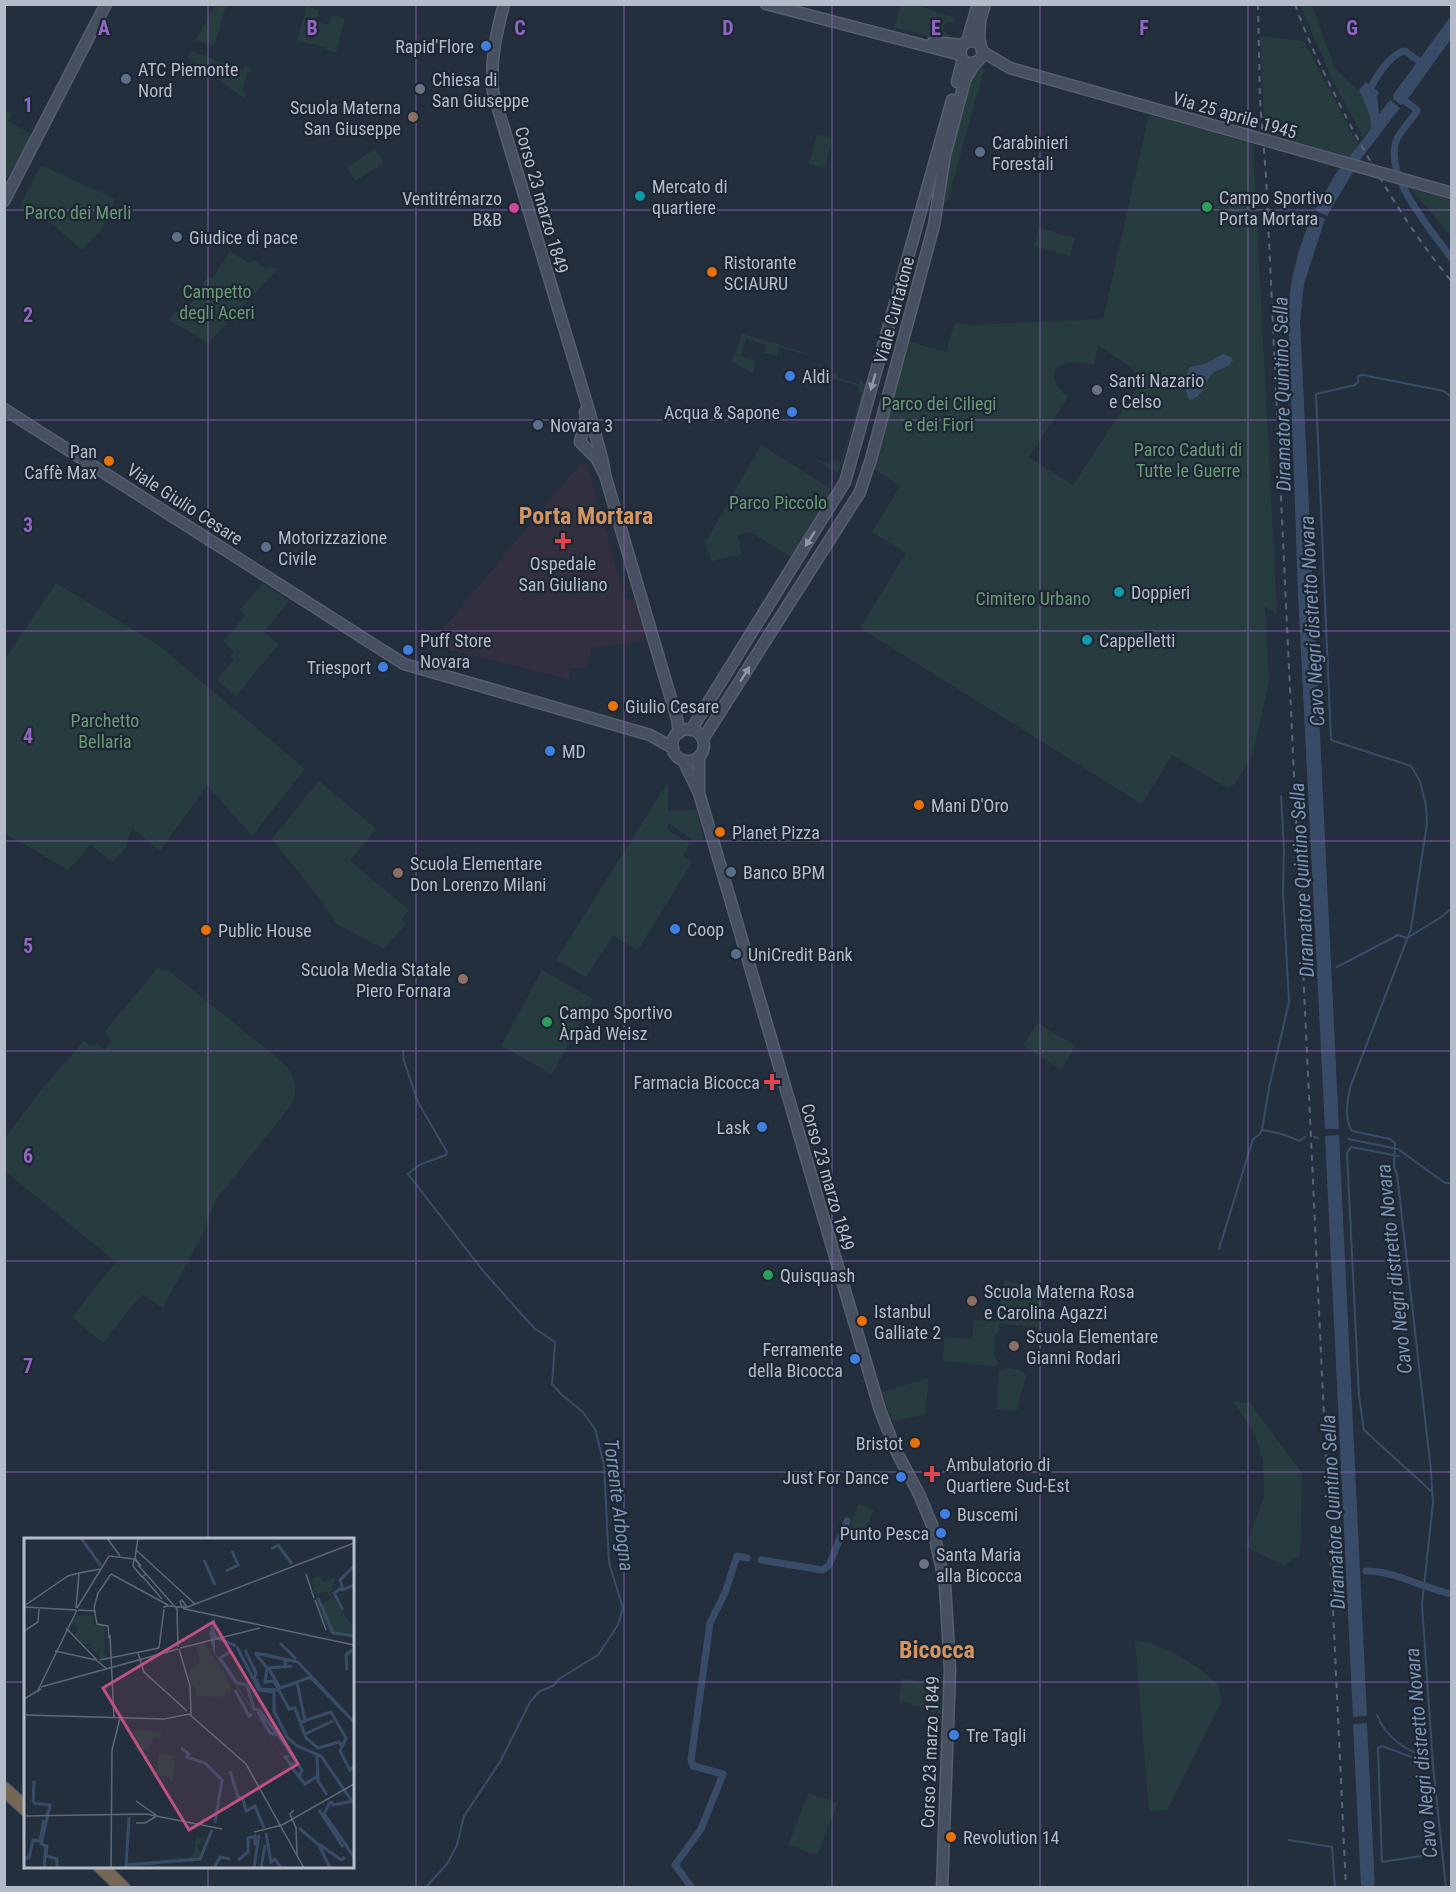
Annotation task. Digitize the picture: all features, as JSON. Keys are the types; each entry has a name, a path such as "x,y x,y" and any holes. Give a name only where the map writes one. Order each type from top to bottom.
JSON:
{"highway":[{"path":"4,1779 24,1796"},
{"path":"4,1789 24,1807"},
{"path":"90,1868 110,1887"},
{"path":"102,1868 123,1887"}],"main road":[{"path":"4,201 106,4"},
{"name":"Corso 23 marzo 1849","path":"504,4 493,54 491,74 493,92 585,403 593,442"},
{"path":"766,4 964,51"},
{"path":"782,4 964,51"},
{"name":"Viale Curtatone","path":"681,736 845,482 978,4"},
{"name":"Viale Curtatone","path":"703,739 860,492 934,225 945,155 962,90 968,73 979,55 980,21 985,4"},
{"path":"973,40 979,55 968,63 964,51 973,40"},
{"name":"Via 25 aprile 1945","path":"979,55 1010,68 1452,193"},
{"name":"Corso 23 marzo 1849","path":"585,403 586,419 582,435 589,431 604,465 681,736"},
{"name":"Viale Giulio Cesare","path":"4,409 404,664 650,735 681,736"},
{"path":"700,735 703,739 704,749 699,757 691,761 683,760 675,753 681,736 700,735"},
{"name":"Corso 23 marzo 1849","path":"699,757 699,793"},
{"name":"Corso 23 marzo 1849","path":"683,760 699,793 880,1410 896,1451 919,1494 932,1525 939,1552 946,1597 950,1670 942,1887"}],"shaded area":[{"name":"Ospedale San Giuliano","path":"581,463 587,465 625,600 634,598 646,639 591,648 587,668 569,668 569,679 430,645"}],"green space":[{"path":"215,5 226,5 215,44 212,46 196,40"},
{"path":"901,5 916,5 953,17 956,21 946,23 943,27 944,32 951,39 949,41 894,27"},
{"path":"1300,5 1312,5 1335,69 1360,92 1370,116 1371,129 1363,137 1333,81"},
{"path":"307,6 319,10 316,22 329,25 332,15 345,18 336,52 326,50 326,47 297,41"},
{"path":"1260,36 1304,41 1358,145 1349,157 1265,133"},
{"path":"191,51 243,70 245,66 250,67 251,73 247,72 242,92 246,93 245,99 188,58"},
{"path":"980,65 984,69 947,203 945,202 945,186 954,136 972,71"},
{"path":"5,110 11,114 8,121 32,135 8,178 4,176"},
{"path":"1149,115 1253,144 1277,615 1265,606 1269,682 1252,756 1235,784 1227,788 1172,755 1142,804 860,628 906,553 872,532 900,486 873,468 910,342 946,352 955,322 971,325 1103,319","holes":["1098,345 1129,366 1142,380 1073,485 1029,457 1068,397 1057,385 1054,377 1055,369 1069,363 1094,365"]},
{"path":"817,134 832,138 825,168 809,164"},
{"path":"375,149 384,163 355,181 347,167"},
{"name":"Parco dei Merli","path":"41,165 115,199 102,229 82,250 49,221 19,207"},
{"path":"1410,188 1451,200 1451,236"},
{"path":"1039,228 1075,238 1070,256 1034,246"},
{"name":"Campetto degli Aceri","path":"230,251 249,263 253,260 266,269 271,266 277,270 208,343 169,320 175,311 180,314 186,312 207,277 212,279"},
{"path":"742,333 806,353 806,355 780,347 777,356 764,353 766,345 746,339 740,356 756,361 753,373 732,362"},
{"path":"838,373 837,377 859,384 860,380 867,386 838,473 814,459 833,465 834,461 841,461 862,393 858,391 859,386 832,378 829,382 832,374"},
{"name":"Parco Piccolo","path":"761,445 830,488 830,498 791,557 750,532 738,535 742,554 712,561 704,540 708,538"},
{"name":"Parchetto Bellaria","path":"56,583 157,644 305,769 252,836 207,785 160,851 132,828 125,849 112,862 90,845 68,870 5,833 5,659"},
{"path":"263,584 289,601 264,632 279,644 236,696 217,680 234,659 230,656 234,651 223,641 246,615 240,609"},
{"path":"319,781 376,829 350,861 409,910 401,920 406,924 384,949 337,924 272,839"},
{"path":"668,782 668,811 696,810 704,839 694,841 669,823 666,829 690,844 683,856 692,862 638,950 613,936 586,977 556,960"},
{"path":"158,968 162,972 167,969 287,1066 295,1082 295,1093 288,1109 216,1200 203,1233 163,1308 142,1294 103,1343 72,1317 116,1262 5,1171 5,1138 41,1090 84,1041 92,1046 97,1044 105,1050 112,1041 104,1032"},
{"name":"Campo Sportivo Àrpàd Weisz","path":"542,970 593,999 552,1074 501,1046"},
{"path":"1037,1023 1076,1046 1061,1070 1023,1045"},
{"path":"1004,1280 1046,1290 1038,1327 999,1323 1000,1331 995,1335 994,1357 999,1363 995,1366 943,1361 944,1337 972,1339 974,1320 998,1322"},
{"path":"1010,1368 1023,1371 1026,1375 1017,1411 997,1409 999,1370"},
{"path":"929,1378 925,1415 892,1421 882,1392"},
{"path":"1233,1402 1250,1403 1302,1473 1300,1556 1283,1565 1246,1547 1264,1497 1263,1459 1253,1430"},
{"path":"859,1504 874,1510 861,1540 846,1534"},
{"path":"1135,1640 1168,1650 1200,1669 1218,1684 1221,1702 1167,1810 1149,1811"},
{"path":"902,1679 941,1683 941,1714 899,1701"},
{"path":"809,1793 838,1803 817,1855 788,1845"}],"water":[{"path":"1451,16 1451,39 1401,105 1393,99 1393,95"},
{"path":"1366,82 1379,92 1377,96 1379,114 1390,100 1400,108 1360,160 1327,216 1315,210 1335,175 1371,129 1370,116 1359,90"},
{"path":"1313,214 1325,219 1304,284 1300,321 1339,1129 1325,1129 1298,592 1288,312 1296,262"},
{"path":"1223,354 1231,357 1233,360 1231,363 1212,374 1198,396 1190,400 1186,393 1186,384 1190,367 1205,364"},
{"path":"1339,1135 1367,1716 1353,1717 1325,1136"},
{"path":"1367,1723 1375,1888 1361,1887 1353,1724"}],"waterway":[{"path":"1369,93 1383,68 1400,53 1405,51 1424,65"},
{"path":"1400,97 1417,110 1396,141 1394,155 1397,171 1412,203 1452,259"},
{"name":"Cavo Negri distretto Novara","path":"1446,1888 1433,1765 1422,1604 1433,1503 1431,1471 1397,1174 1394,1167 1395,1143 1390,1139 1352,1131 1347,1115 1351,1085 1411,929 1427,823 1426,806 1420,781 1411,766 1331,740 1316,394 1355,385 1358,382 1358,376 1363,375 1444,391 1450,395"},
{"name":"Diramatore Quintino Sella","path":"1281,796 1289,1002 1269,1088 1262,1130 1300,1141 1305,1137"},
{"path":"1337,967 1398,935 1407,938 1452,908"},
{"name":"Torrente Arbogna","path":"403,1051 404,1061 418,1102 447,1152 446,1155 419,1165 408,1174 484,1272 534,1328 555,1342 552,1384 582,1411 595,1429 604,1465 609,1563 623,1608 618,1625 598,1655 559,1679 553,1686 540,1691 530,1702 500,1762 464,1816 457,1845 447,1864 425,1888"},
{"path":"1219,1249 1253,1139 1262,1130"},
{"path":"1314,1137 1318,1138"},
{"path":"1348,1139 1398,1149 1445,1183 1452,1183"},
{"path":"1399,1156 1351,1147 1347,1153 1359,1396 1364,1430 1432,1492"},
{"path":"761,1560 823,1570 829,1565 847,1521"},
{"path":"692,1888 675,1865 701,1829 723,1774 693,1766 691,1760 710,1623 725,1593 737,1556 747,1558"},
{"path":"1366,1571 1388,1574 1452,1594"},
{"path":"1377,1715 1386,1730 1399,1743 1415,1753 1432,1758"},
{"path":"1433,1765 1382,1746 1378,1748 1382,1862 1434,1854"},
{"path":"1289,1840 1332,1847 1335,1888"}],"railway":[{"path":"1258,4 1260,100 1266,176 1346,1888"},
{"path":"1295,4 1324,73 1368,157 1407,221 1452,282"}],"place":[{"name":"Rapid'Flore","path":"486,46"},
{"name":"ATC Piemonte Nord","path":"126,79"},
{"name":"Chiesa di San Giuseppe","path":"420,89"},
{"name":"Scuola Materna San Giuseppe","path":"413,117"},
{"name":"Carabinieri Forestali","path":"980,152"},
{"name":"Mercato di quartiere","path":"640,196"},
{"name":"Campo Sportivo Porta Mortara","path":"1207,207"},
{"name":"Ventitrémarzo B&B","path":"514,208"},
{"name":"Giudice di pace","path":"177,237"},
{"name":"Ristorante SCIAURU","path":"712,272"},
{"name":"Aldi","path":"790,376"},
{"name":"Santi Nazario e Celso","path":"1097,390"},
{"name":"Acqua & Sapone","path":"792,412"},
{"name":"Novara 3","path":"538,425"},
{"name":"Pan Caffè Max","path":"109,461"},
{"name":"Ospedale San Giuliano","path":"563,541"},
{"name":"Motorizzazione Civile","path":"266,547"},
{"name":"Doppieri","path":"1119,592"},
{"name":"Cappelletti","path":"1087,640"},
{"name":"Puff Store Novara","path":"408,650"},
{"name":"Triesport","path":"383,667"},
{"name":"Giulio Cesare","path":"613,706"},
{"name":"MD","path":"550,751"},
{"name":"Mani D'Oro","path":"919,805"},
{"name":"Planet Pizza","path":"720,832"},
{"name":"Banco BPM","path":"731,872"},
{"name":"Scuola Elementare Don Lorenzo Milani","path":"398,873"},
{"name":"Coop","path":"675,929"},
{"name":"Public House","path":"206,930"},
{"name":"UniCredit Bank","path":"736,954"},
{"name":"Scuola Media Statale Piero Fornara","path":"463,979"},
{"name":"Campo Sportivo Àrpàd Weisz","path":"547,1022"},
{"name":"Farmacia Bicocca","path":"772,1082"},
{"name":"Lask","path":"762,1127"},
{"name":"Quisquash","path":"768,1275"},
{"name":"Scuola Materna Rosa e Carolina Agazzi","path":"972,1301"},
{"name":"Istanbul Galliate 2","path":"862,1321"},
{"name":"Scuola Elementare Gianni Rodari","path":"1014,1346"},
{"name":"Ferramente della Bicocca","path":"855,1359"},
{"name":"Bristot","path":"915,1443"},
{"name":"Ambulatorio di Quartiere Sud-Est","path":"932,1474"},
{"name":"Just For Dance","path":"901,1477"},
{"name":"Buscemi","path":"945,1514"},
{"name":"Punto Pesca","path":"941,1533"},
{"name":"Santa Maria alla Bicocca","path":"924,1564"},
{"name":"Tre Tagli","path":"954,1735"},
{"name":"Revolution 14","path":"951,1837"}],"district":[{"name":"Porta Mortara","path":"586,516"},
{"name":"Bicocca","path":"937,1650"}],"park label":[{"name":"Parco dei Ciliegi e dei Fiori","path":"939,413"},
{"name":"Parco Caduti di Tutte le Guerre","path":"1188,459"},
{"name":"Cimitero Urbano","path":"1033,598"}]}
